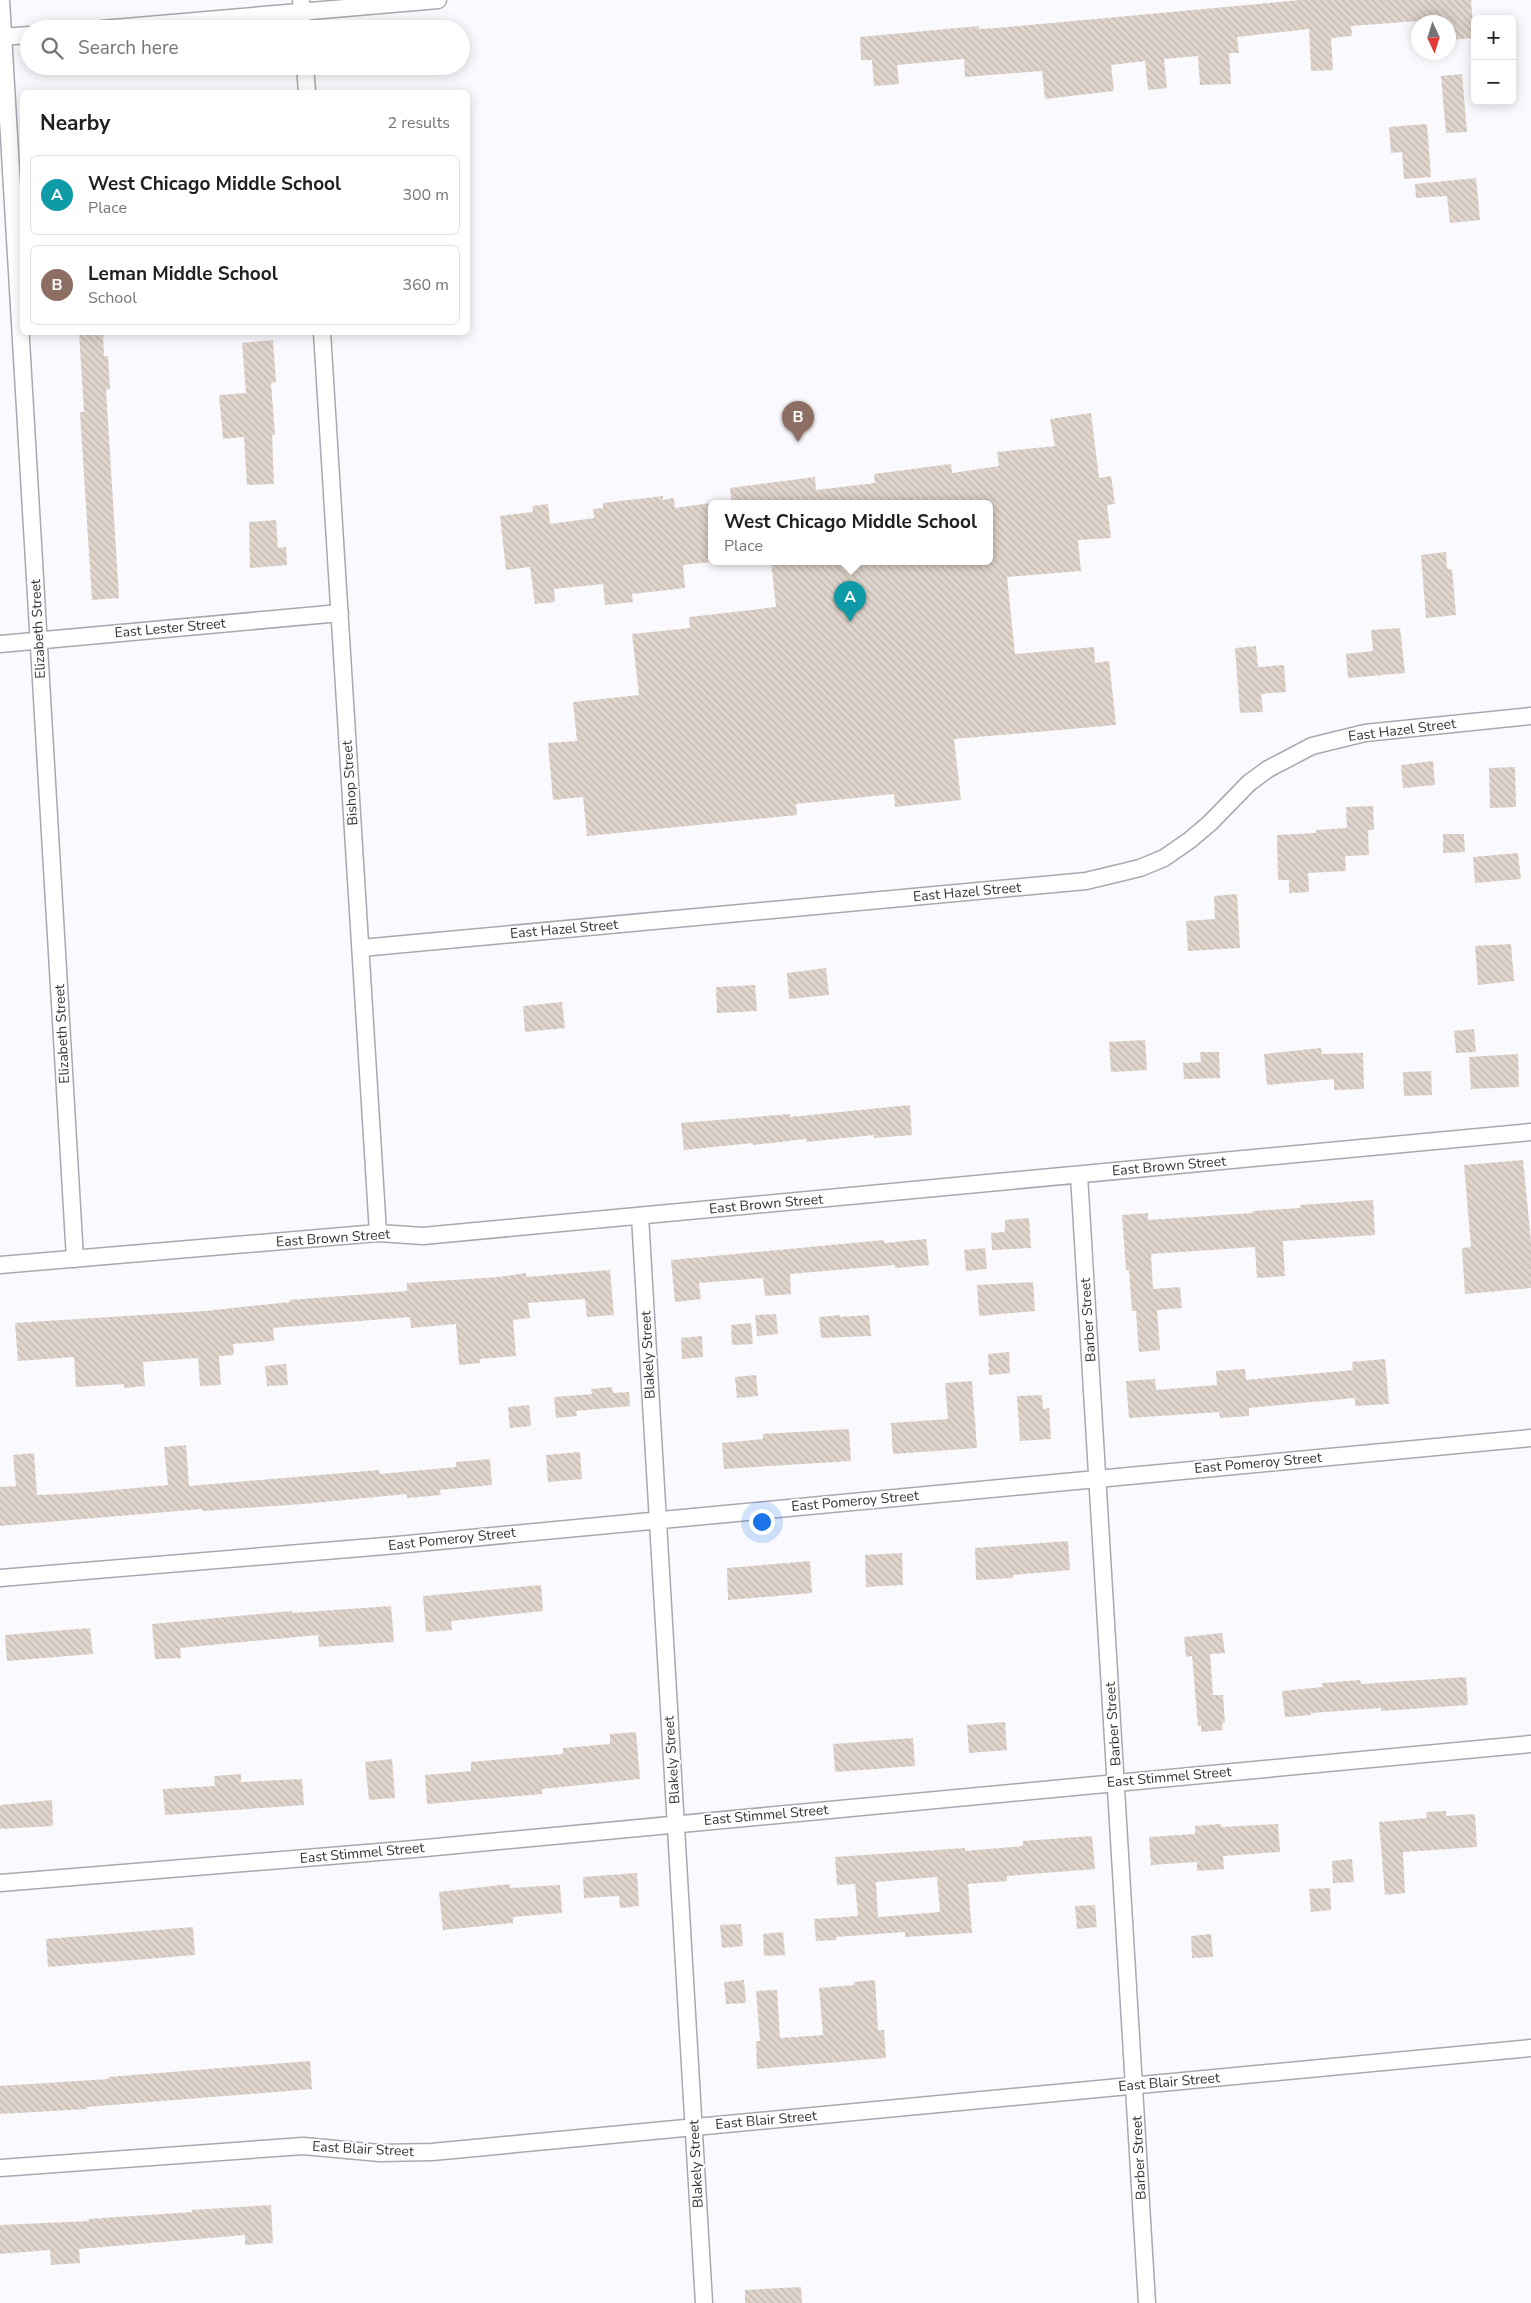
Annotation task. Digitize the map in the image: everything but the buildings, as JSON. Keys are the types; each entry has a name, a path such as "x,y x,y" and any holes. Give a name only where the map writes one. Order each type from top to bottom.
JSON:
{"street":[{"name":"Elizabeth Street","path":"1,0 20,330"},
{"path":"180,20 302,6 438,0"},
{"path":"302,6 303,20"},
{"path":"2,37 20,36"},
{"path":"306,75 307,90"},
{"name":"Elizabeth Street","path":"20,335 75,1259"},
{"name":"Bishop Street","path":"322,335 378,1233"},
{"name":"East Lester Street","path":"0,644 340,613"},
{"name":"East Hazel Street","path":"360,948 1106,878 1140,868 1164,858 1190,840 1250,783 1268,769 1312,746 1365,732 1531,716"},
{"name":"East Brown Street","path":"0,1265 378,1233 423,1236 1531,1132"},
{"name":"Barber Street","path":"1079,1175 1148,2303"},
{"name":"Blakely Street","path":"640,1216 704,2303"},
{"name":"East Pomeroy Street","path":"0,1578 396,1545 1531,1438"},
{"name":"East Stimmel Street","path":"0,1883 405,1850 1531,1744"},
{"name":"East Blair Street","path":"0,2168 303,2146 380,2153 432,2152 1531,2048"}],"place":[{"name":"Leman Middle School","path":"798,442"},
{"name":"West Chicago Middle School","path":"850,622"}]}
